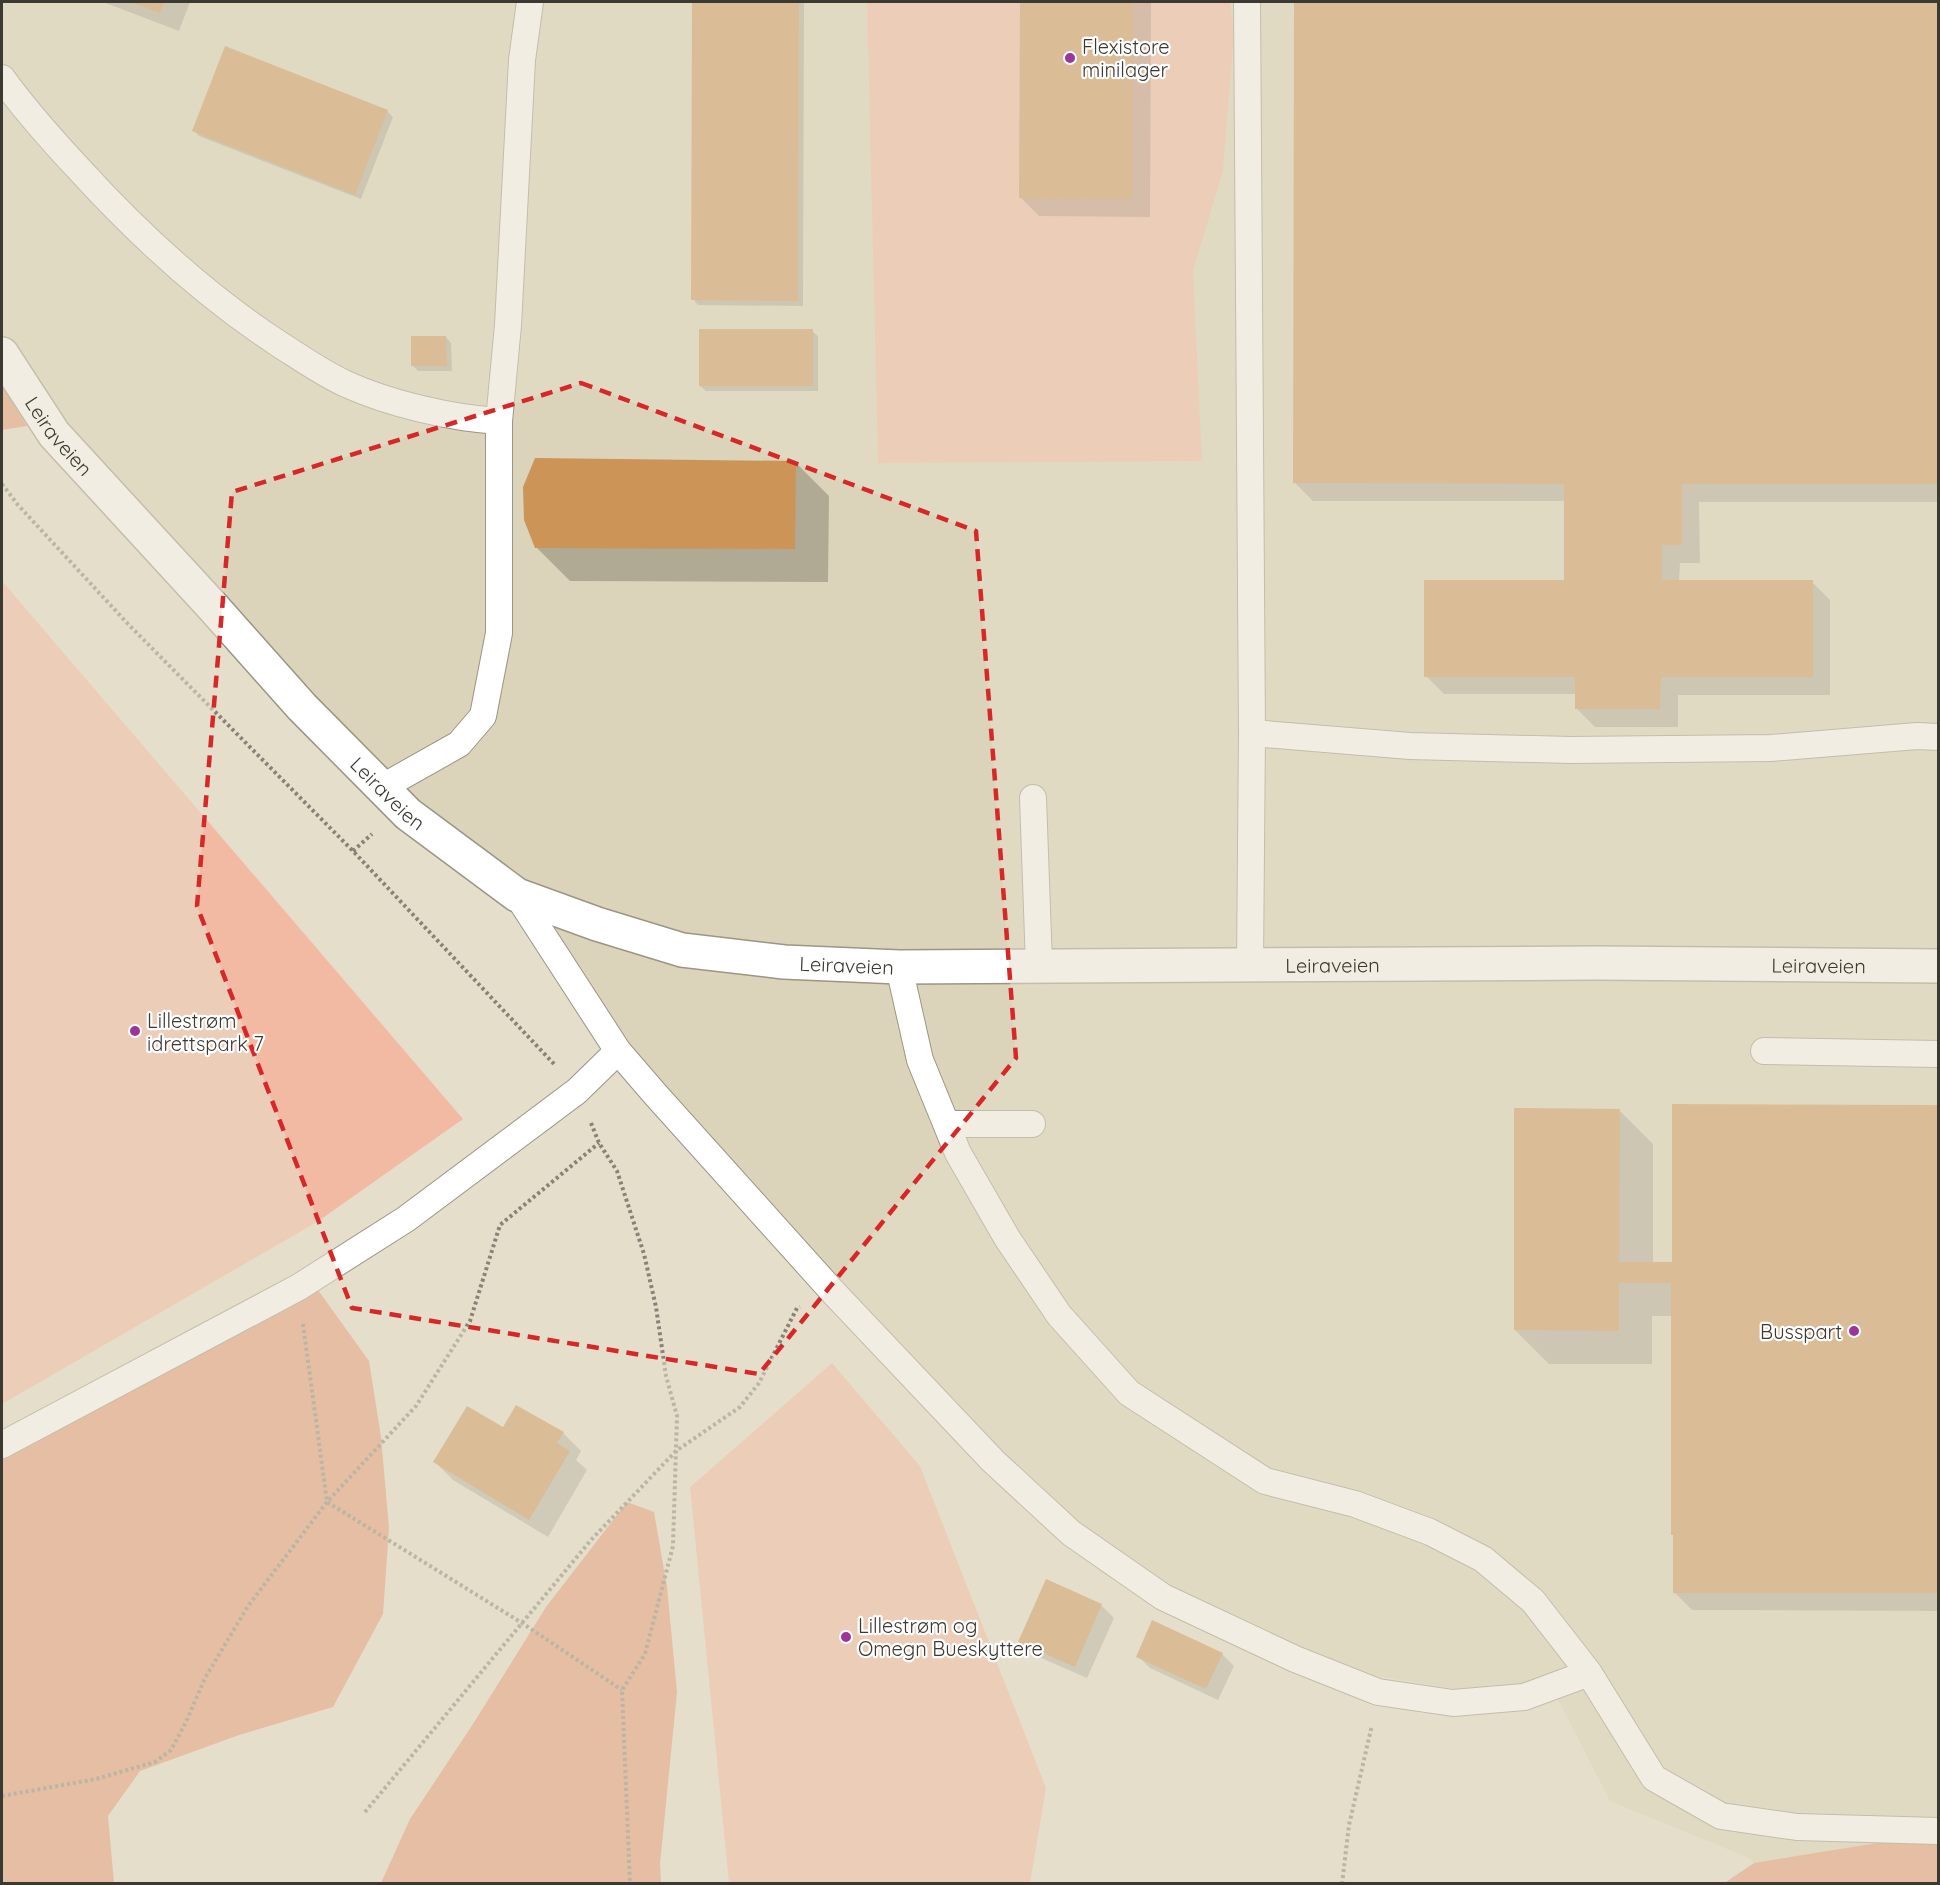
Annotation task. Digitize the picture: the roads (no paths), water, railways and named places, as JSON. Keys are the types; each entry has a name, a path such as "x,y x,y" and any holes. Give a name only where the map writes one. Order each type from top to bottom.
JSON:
{"street":[{"name":"Leiraveien","path":"2,354 54,434 302,707 408,814 517,895 597,924 682,950 784,962 899,967 1596,963 1938,966"}],"lane":[{"path":"381,788 459,744 483,716 500,633 499,421 508,325 522,60 530,2"},
{"path":"1247,2 1250,964"},
{"path":"2,78 18,101 54,142 158,250 206,292 259,331 345,384 377,396 470,419 499,421"},
{"path":"1251,733 1410,746 1571,750 1771,748 1938,736"},
{"path":"1033,798 1039,965"},
{"path":"517,895 618,1052 662,1103 832,1292 993,1461 1071,1533 1163,1597 1295,1659 1378,1692 1453,1703 1524,1696 1589,1673"},
{"path":"899,967 920,1060 958,1153 1007,1238 1059,1315 1129,1393 1265,1481 1355,1504 1430,1532 1483,1559 1533,1601 1589,1673 1654,1778 1720,1816 1797,1827 1938,1831"},
{"path":"1764,1051 1938,1054"},
{"path":"2,1445 299,1287 406,1219 577,1091 618,1052"},
{"path":"946,1124 1032,1124"}],"place":[{"name":"Flexistore minilager","path":"1070,58"},
{"name":"Lillestrøm idrettspark 7","path":"135,1031"},
{"name":"Busspart","path":"1854,1331"},
{"name":"Lillestrøm og Omegn Bueskyttere","path":"846,1637"}]}
